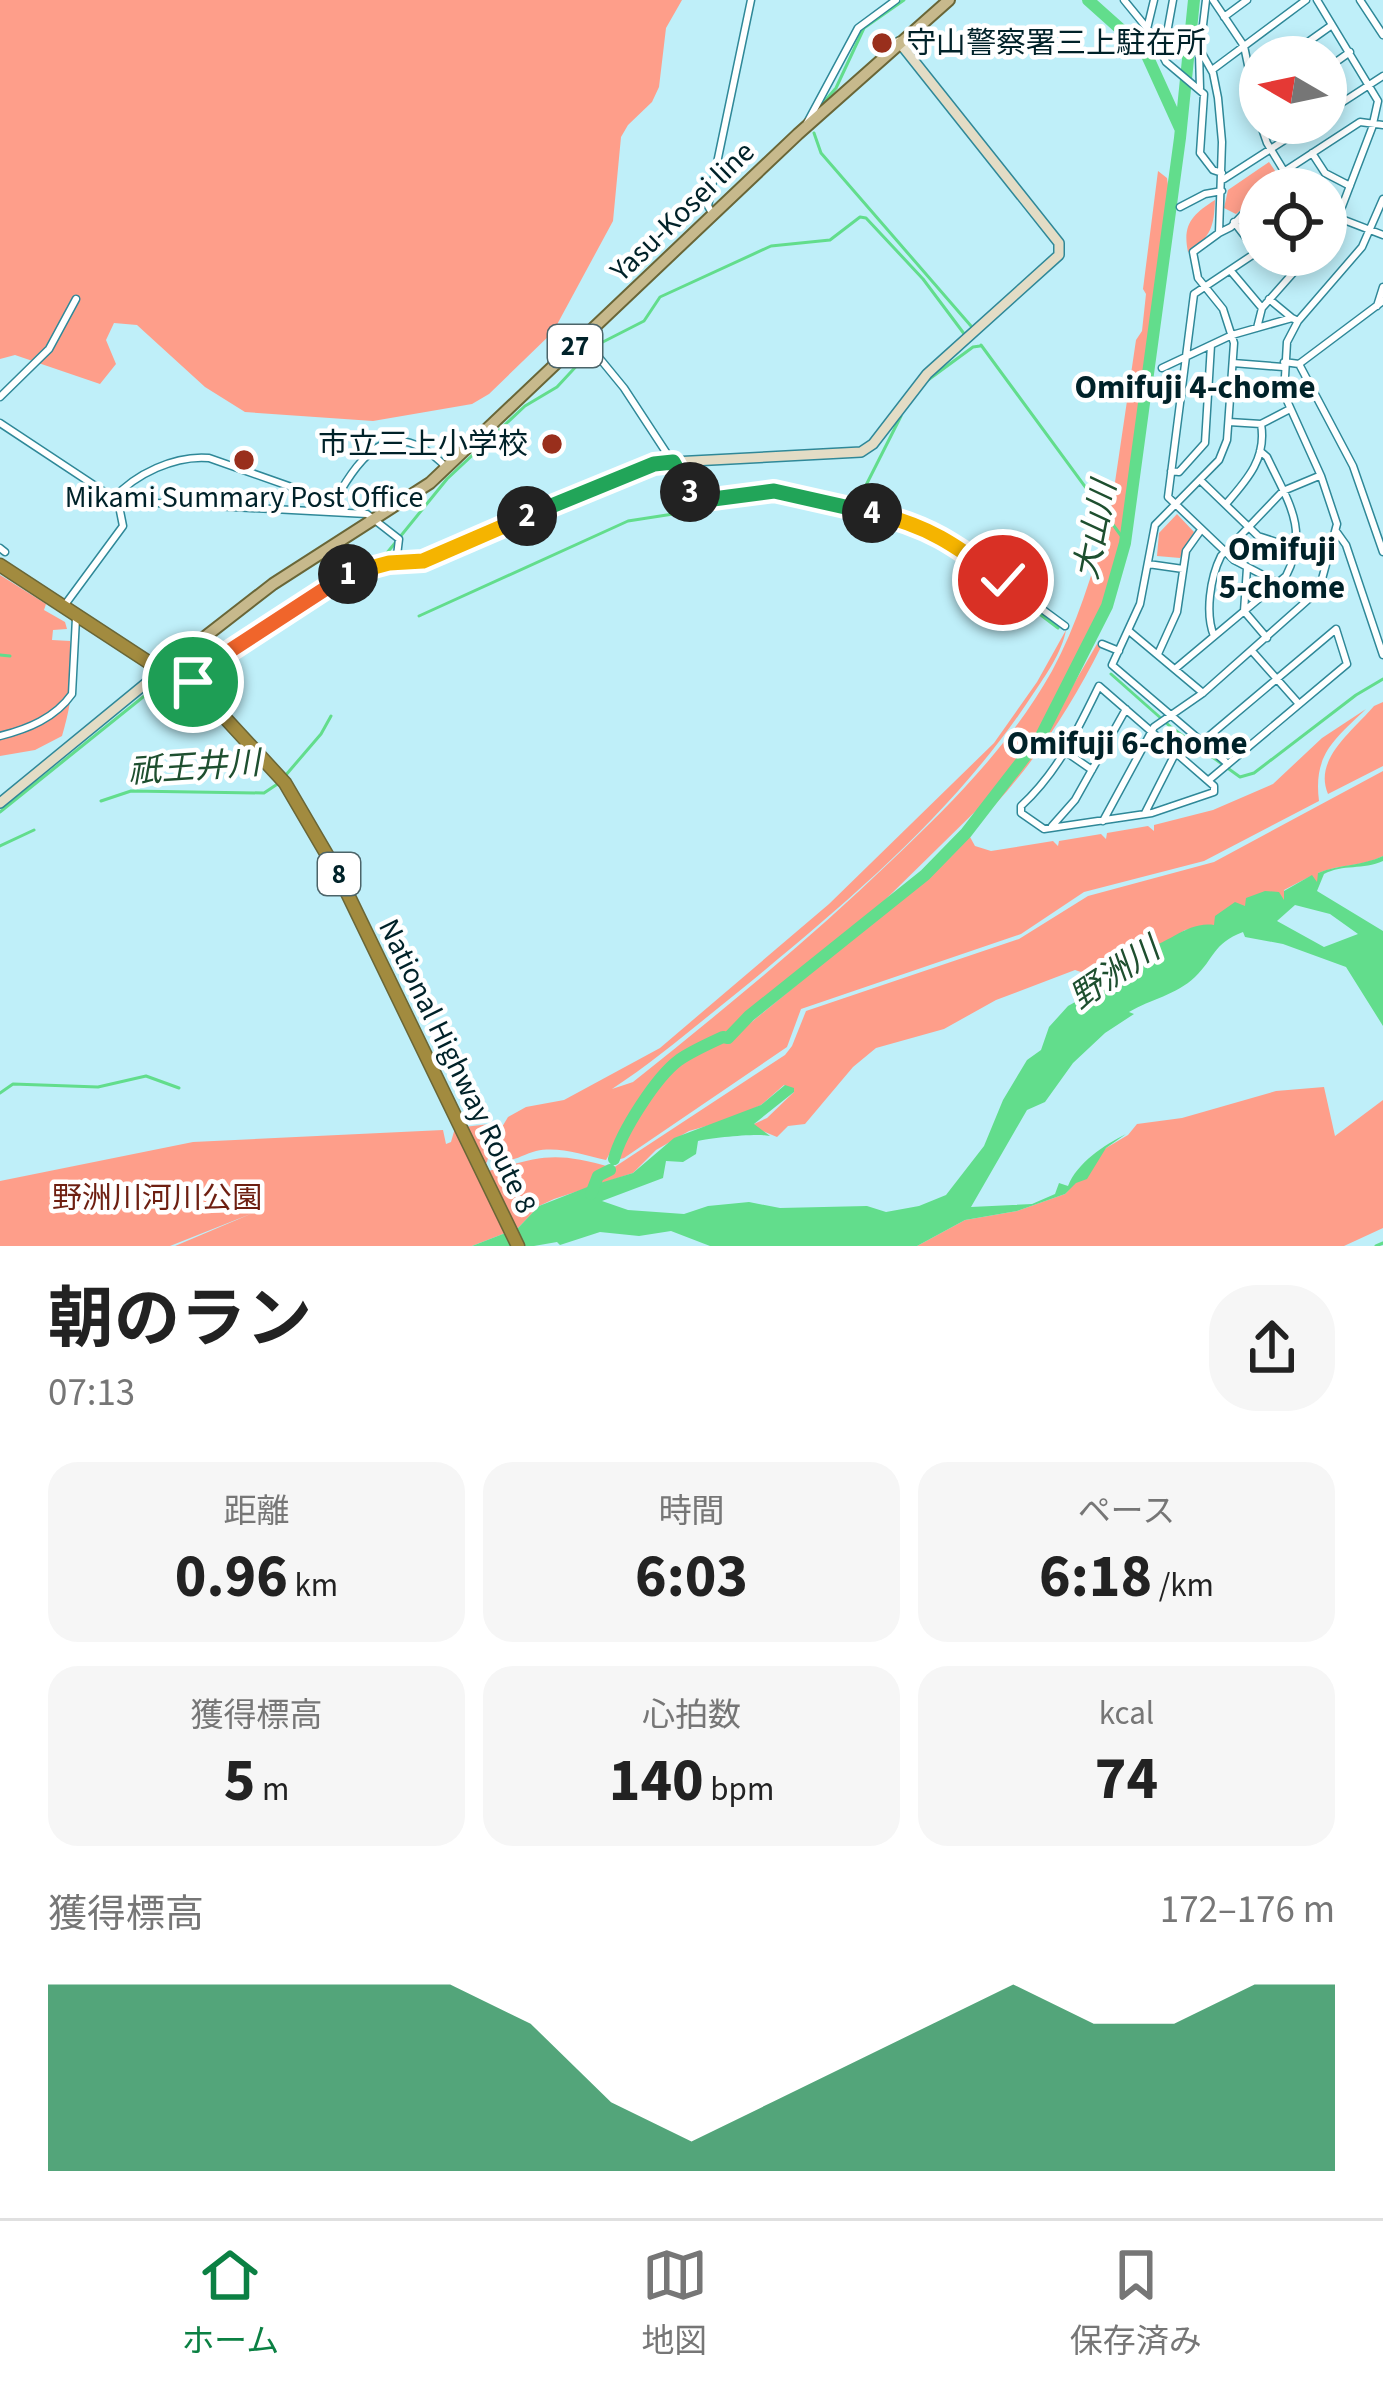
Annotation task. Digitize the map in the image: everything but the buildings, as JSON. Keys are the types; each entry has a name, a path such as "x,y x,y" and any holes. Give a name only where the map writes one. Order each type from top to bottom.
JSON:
{"highway":[{"name":"National Highway Route 8","path":"2,555 78,616 229,717 284,783 316,832 518,1246"}],"main road":[{"name":"Yasu-Kosei line","path":"161,670 273,584 447,468 806,126 949,0"}],"street":[{"path":"713,216 708,206 748,0"},
{"path":"806,126 858,28 896,0"},
{"path":"1124,0 1162,56 1200,90"},
{"path":"1147,29 1154,0"},
{"path":"1162,56 1173,0"},
{"path":"1209,0 1239,39"},
{"path":"1209,0 1200,50 1200,90 1206,106 1199,153 1222,176"},
{"path":"1224,17 1247,0"},
{"path":"1257,36 1306,0"},
{"path":"1317,0 1378,101 1347,194"},
{"path":"1360,0 1383,35"},
{"path":"1317,36 1332,25"},
{"path":"188,688 202,669 352,571 423,561 654,464 861,452 873,444 927,374 1059,255 1059,243 899,42"},
{"path":"1200,50 1212,70 1220,120 1220,232"},
{"path":"1212,70 1239,50"},
{"path":"1347,100 1383,76"},
{"path":"1295,168 1353,125 1383,125"},
{"path":"1268,144 1282,168"},
{"path":"1222,176 1279,144"},
{"path":"1312,153 1325,173 1350,186"},
{"path":"1180,207 1222,191"},
{"path":"1383,199 1353,260 1295,319 1284,365 1284,394 1321,476 1336,531 1346,545 1383,655"},
{"path":"1228,764 1112,665 1141,604 1155,525 1224,452 1232,335 1223,309 1198,278 1193,252 1239,217"},
{"path":"1347,221 1383,235"},
{"path":"1234,222 1239,229"},
{"path":"1239,264 1193,294 1168,497 1225,551 1278,583"},
{"path":"1230,270 1262,308"},
{"path":"1257,328 1262,308 1290,276"},
{"path":"1233,363 1299,364 1380,303 1383,287"},
{"path":"0,398 49,349 76,299"},
{"path":"1269,299 1295,319"},
{"path":"1162,368 1232,335 1295,319"},
{"path":"583,338 624,388 698,501 774,491 910,521 944,537 1064,626"},
{"path":"1172,471 1179,472 1205,443 1211,345"},
{"path":"1299,364 1353,466 1383,552"},
{"path":"1229,422 1261,424 1290,409"},
{"path":"0,423 115,500 333,506"},
{"path":"1225,504 1253,474 1261,424"},
{"path":"333,506 362,458 388,441 416,442 447,468"},
{"path":"1175,669 1286,576 1296,550 1296,520 1260,451"},
{"path":"115,500 166,464 194,456 209,458 333,506 367,514 399,539 396,563"},
{"path":"1214,637 1209,623 1215,568 1225,551 1283,491 1321,476"},
{"path":"1200,480 1271,542 1328,559"},
{"path":"64,606 123,526 115,500"},
{"path":"1158,654 1178,612 1186,550 1201,529"},
{"path":"1103,821 1152,731 1316,596 1336,531"},
{"path":"1148,564 1183,569"},
{"path":"1247,568 1244,611 1267,638"},
{"path":"0,736 50,716 72,694 73,625 78,616"},
{"path":"1202,742 1336,629 1347,664 1209,781"},
{"path":"1129,631 1203,693"},
{"path":"1102,644 1119,651"},
{"path":"1252,651 1299,704"},
{"path":"0,803 161,670"},
{"path":"1099,686 1152,731 1214,785 1214,792 1145,814 1044,829 1021,813 1022,806 1048,782 1099,686"},
{"path":"1052,828 1052,822 1075,800 1126,709"},
{"path":"1066,752 1092,770"},
{"path":"1145,814 1176,752"}],"green space":[{"path":"0,0 682,0 666,28 659,87 621,137 613,221 553,332 489,394 472,404 373,421 245,412 205,387 137,325 114,323 106,340 116,364 100,384 15,355 0,359"},
{"path":"1158,171 1167,178 1172,214 1129,536 1103,622 1082,666 1055,713 992,795 836,948 731,1039 863,930 1005,789 1036,749 1097,644 1101,647 1088,672 1044,743 972,829 975,846 991,851 1053,841 1058,846 1059,841 1101,834 1106,839 1107,833 1148,826 1154,831 1154,825 1213,810 1273,784 1322,738 1366,709 1323,759 1319,801 1204,861 1084,892 1021,934 801,1009 787,1047 624,1158 617,1160 621,1149 613,1148 606,1160 553,1150 497,1160 499,1132 508,1117 526,1107 564,1100 660,1048 829,904 994,743 1066,630 1033,694 971,776 936,815 822,922 612,1089 633,1082 861,889 937,817 979,772 1036,698 1061,654 1083,599 1107,524 1102,513 1110,516 1136,340 1142,331"},
{"path":"1239,182 1236,214 1224,208 1228,190"},
{"path":"1215,200 1210,231 1188,252 1191,221"},
{"path":"1177,514 1194,532 1180,558 1157,556 1159,533"},
{"path":"0,575 65,622 67,629 53,630 52,640 70,641 72,677 62,736 35,750 0,756"},
{"path":"1383,702 1383,766 1328,794 1325,781 1330,757 1374,706"},
{"name":"野洲川河川公園","path":"1383,771 1383,856 1318,873 1318,884 1311,876 1284,890 1285,900 1246,907 1215,926 1185,930 1159,947 1136,948 1090,975 1075,970 996,1000 944,1029 876,1048 853,1067 805,1124 788,1126 777,1137 754,1124 794,1092 784,1085 761,1105 689,1131 656,1150 633,1173 554,1199 539,1206 518,1228 472,1246 175,1246 253,1213 170,1246 0,1246 0,1181 193,1142 443,1130 446,1144 455,1128 490,1124 495,1130 487,1162 477,1174 558,1157 613,1168 785,1055 806,1011 1019,939 1088,896 1214,862"},
{"path":"1324,1087 1335,1136 1383,1100 1383,1228 1344,1246 917,1246 965,1220 1017,1211 1065,1194 1106,1148 1137,1124 1182,1118 1276,1091"}],"shaded area":[{"path":"1383,856 1376,864 1324,874 1317,891 1383,931 1383,1026 1346,967 1283,944 1245,937 1243,932 1233,937 1188,983 1129,1012 1134,1014 1073,1063 1045,1102 1027,1110 971,1207 1032,1204 1055,1194 1059,1183 1068,1186 1092,1156 1126,1134 1106,1148 1087,1179 1065,1194 1017,1211 965,1220 917,1246 710,1246 671,1231 639,1236 600,1232 560,1245 472,1246 518,1228 539,1206 595,1184 603,1169 607,1171 600,1183 633,1173 674,1138 761,1105 785,1085 794,1092 754,1124 770,1136 698,1141 696,1154 683,1162 666,1161 663,1178 602,1201 628,1210 684,1214 749,1202 780,1208 867,1206 886,1212 946,1195 984,1146 1027,1060 1041,1050 1049,1027 1068,1006 1145,963 1135,960 1141,950 1195,927 1214,925 1215,916 1235,902 1245,906 1246,898 1265,891 1279,892 1284,900 1284,891 1312,875 1317,882 1318,873","holes":["1295,905 1330,914 1358,934 1324,947 1277,921"]}],"waterway":[{"path":"824,102 836,88 864,28 904,0"},
{"path":"1088,0 1145,51 1180,128"},
{"name":"大山川","path":"614,1159 640,1106 670,1068 695,1051 728,1038 925,875 966,833 1041,736 1107,606 1125,543 1194,0"},
{"path":"814,133 821,153 971,326"},
{"path":"187,678 200,664 349,567 382,559 447,479 525,406 557,387 595,346 644,321 660,297 771,246 830,240 860,217 866,218 923,279 965,335"},
{"path":"981,345 1125,541"},
{"path":"928,380 980,346"},
{"path":"854,509 901,416"},
{"name":"祇王井川","path":"419,616 628,521 770,499 925,535 979,568 1058,628"},
{"path":"0,655 10,656"},
{"name":"祇王井川","path":"1111,674 1172,728 1240,777 1254,773 1383,679"},
{"path":"0,812 148,693 177,690"},
{"name":"祇王井川","path":"285,776 331,716"},
{"name":"祇王井川","path":"101,801 131,791 264,793 279,783"},
{"name":"祇王井川","path":"0,846 34,830"},
{"path":"0,1093 13,1084 98,1087 146,1076 179,1088"},
{"name":"大山川","path":"591,1194 598,1176 610,1170"},
{"path":"1376,1246 1383,1243"}],"place":[{"name":"守山警察署三上駐在所","path":"882,43"},
{"name":"市立三上小学校","path":"552,444"},
{"name":"Mikami Summary Post Office","path":"244,460"}],"district":[{"name":"Omifuji 4-chome","path":"1195,386"},
{"name":"Omifuji 5-chome","path":"1282,567"},
{"name":"Omifuji 6-chome","path":"1127,742"}],"route":[{"path":"193,682 202,669 352,571 423,561 654,464 673,462 698,501 774,491 910,521 944,537 1003,580"}],"water label":[{"name":"野洲川","path":"1114,972"}]}
